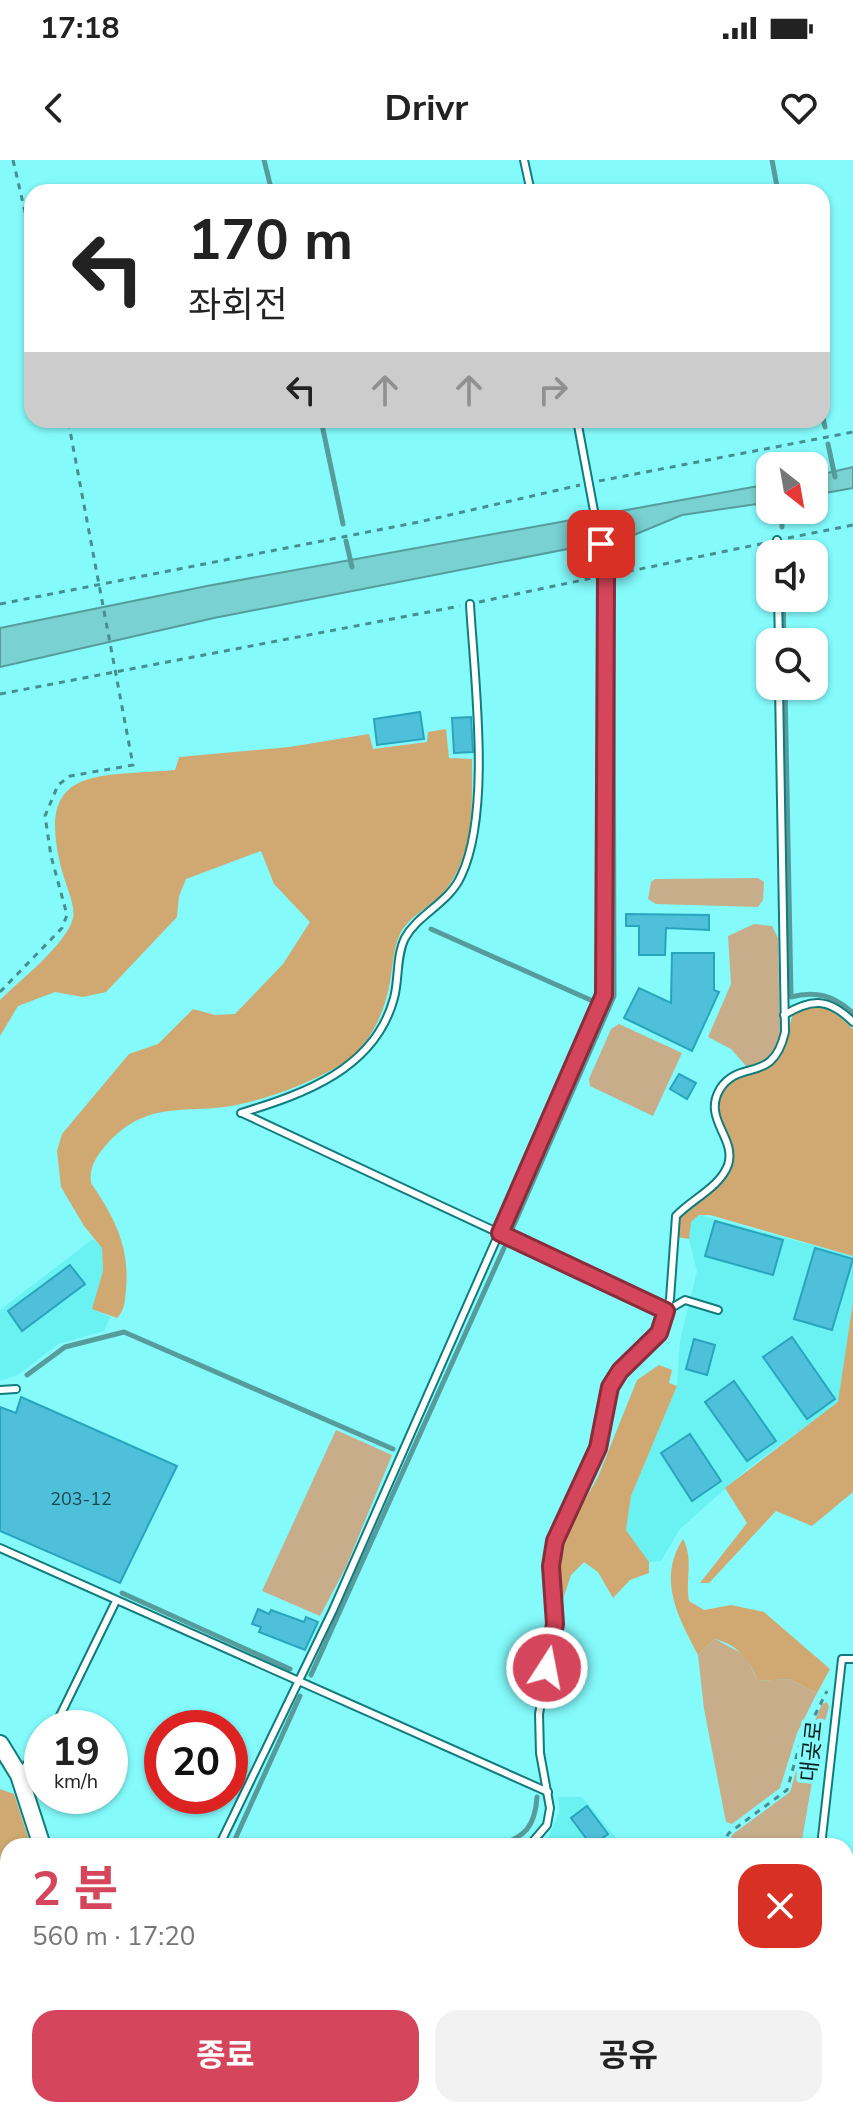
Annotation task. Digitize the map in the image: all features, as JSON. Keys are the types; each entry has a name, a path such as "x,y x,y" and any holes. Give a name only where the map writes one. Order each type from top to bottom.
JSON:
{"street":[{"path":"0,1744 19,1775 39,1838"}],"lane":[{"path":"524,160 529,184"},
{"path":"223,1838 333,1610 604,995 606,575 579,428"},
{"path":"470,604 478,809 463,873 445,900 406,935 385,1023 365,1052 349,1066 300,1092 241,1113 666,1311"},
{"path":"536,1838 547,1825 548,1792 540,1753 539,1714 555,1624 552,1554 598,1448 610,1387 620,1371 659,1333 666,1311 676,1216 714,1184 727,1165 727,1146 714,1115 719,1092 730,1081 763,1067 777,1056 785,1032 779,700"},
{"path":"784,1015 812,1000 826,1002 853,1022"},
{"path":"666,1311 685,1300 718,1310"},
{"path":"0,1390 16,1389"},
{"path":"0,1548 548,1792"},
{"path":"63,1710 116,1601"},
{"name":"대곶로","path":"822,1838 842,1659 853,1659"},
{"path":"19,1775 24,1769"}],"path":[{"path":"13,160 24,207"},
{"path":"0,992 62,928 67,915 51,856 45,816 58,785 70,776 133,765 70,428"},
{"path":"0,604 419,522 590,483 853,432"},
{"path":"777,540 853,525"},
{"path":"0,694 470,604 756,544"},
{"path":"726,1838 787,1790 799,1747 816,1710 841,1670"}],"shaded area":[{"path":"853,467 853,488 828,492 828,473"},
{"path":"756,487 756,504 682,515 629,537 214,618 0,667 0,628 207,586"},
{"path":"446,729 449,758 472,759 467,842 463,858 447,888 409,921 400,934 387,995 373,1030 348,1060 303,1084 241,1104 153,1114 122,1130 106,1145 94,1162 91,1183 119,1233 127,1273 126,1293 117,1318 92,1309 103,1271 102,1248 84,1226 61,1187 57,1151 62,1134 129,1054 158,1044 193,1009 215,1015 235,1014 283,964 310,922 274,884 261,851 186,879 179,896 177,917 106,992 83,997 55,992 18,1006 0,1036 0,1000 62,939 73,918 72,901 62,871 56,837 57,811 64,794 78,783 97,777 175,770 179,757 289,747 369,734 373,749 427,742 428,732"},
{"path":"758,878 764,882 763,900 758,907 656,904 648,899 651,882 655,879"},
{"path":"754,924 772,926 778,938 780,1040 768,1059 746,1066 731,1049 708,1037 731,984 728,936"},
{"path":"813,1005 831,1009 853,1029 853,1256 710,1215 699,1215 691,1222 689,1239 677,1237 680,1218 716,1188 732,1166 732,1147 717,1109 723,1089 729,1083 775,1062 783,1050 793,1014"},
{"path":"619,1024 682,1053 653,1116 590,1086 589,1079 611,1029"},
{"path":"699,1215 853,1256 853,1302 839,1402 746,1470 680,1529 661,1561 649,1562 626,1530 631,1496 677,1386 680,1341 697,1271 689,1239 690,1222"},
{"path":"93,1239 102,1248 103,1270 93,1309 110,1317 104,1331 58,1344 18,1375 0,1381 0,1310"},
{"path":"853,1302 853,1492 812,1526 776,1511 709,1583 700,1583 747,1523 725,1488 838,1402"},
{"path":"659,1365 672,1370 669,1383 677,1386 631,1496 626,1530 649,1562 649,1573 630,1580 613,1598 598,1572 584,1562 571,1575 563,1599 556,1559 565,1535 598,1477 637,1380"},
{"path":"336,1430 392,1455 346,1567 320,1616 262,1591"},
{"path":"683,1539 689,1562 689,1601 704,1610 731,1605 764,1612 830,1669 817,1693 789,1679 758,1681 742,1654 715,1639 698,1655 678,1612 671,1583 675,1554"},
{"path":"715,1639 745,1655 758,1681 789,1679 817,1693 797,1733 780,1788 732,1824 726,1822 704,1709 698,1655"},
{"path":"827,1702 829,1707 819,1741 802,1838 731,1838 790,1792 803,1748 822,1704"},
{"path":"0,1789 14,1794 28,1838 0,1838"},
{"path":"558,1797 582,1797 616,1838 548,1838 560,1810"}],"building":[{"path":"420,712 424,739 377,745 374,719"},
{"path":"471,717 473,752 454,753 452,718"},
{"path":"626,914 709,915 709,930 666,928 665,955 639,955 639,926 626,926"},
{"path":"672,953 714,953 714,990 719,992 692,1051 624,1018 639,988 671,1003"},
{"path":"679,1074 696,1083 687,1099 670,1089"},
{"path":"715,1221 783,1240 773,1275 705,1256"},
{"path":"815,1248 853,1259 832,1330 794,1319"},
{"path":"70,1265 85,1284 22,1331 8,1311"},
{"path":"792,1337 835,1399 807,1419 763,1357"},
{"path":"694,1339 715,1345 707,1375 686,1369"},
{"path":"734,1381 776,1441 747,1461 705,1402"},
{"path":"21,1397 177,1466 120,1583 0,1531 0,1407 16,1413"},
{"path":"690,1434 721,1481 692,1501 661,1453"},
{"path":"258,1609 269,1614 271,1610 304,1622 306,1617 318,1622 305,1650 259,1632 261,1627 252,1624"},
{"path":"587,1806 608,1834 603,1838 586,1838 571,1818"}],"waterway":[{"path":"264,160 270,184"},
{"path":"772,160 776,184"},
{"path":"323,428 343,524"},
{"path":"828,444 835,477"},
{"path":"613,563 614,532"},
{"path":"346,541 352,567"},
{"path":"513,1227 614,996 613,587"},
{"path":"783,612 784,628"},
{"path":"785,700 791,997 809,994 824,996 839,1002 853,1013"},
{"path":"431,929 595,1002"},
{"path":"311,1675 504,1248"},
{"path":"27,1375 65,1347 124,1332 393,1449"},
{"path":"122,1593 290,1669"},
{"path":"236,1838 300,1696"},
{"path":"516,1838 531,1823 537,1797"}],"route":[{"path":"547,1668 555,1624 551,1566 555,1541 598,1448 610,1387 620,1371 659,1333 666,1311 500,1233 604,995 606,575 601,544"}]}
